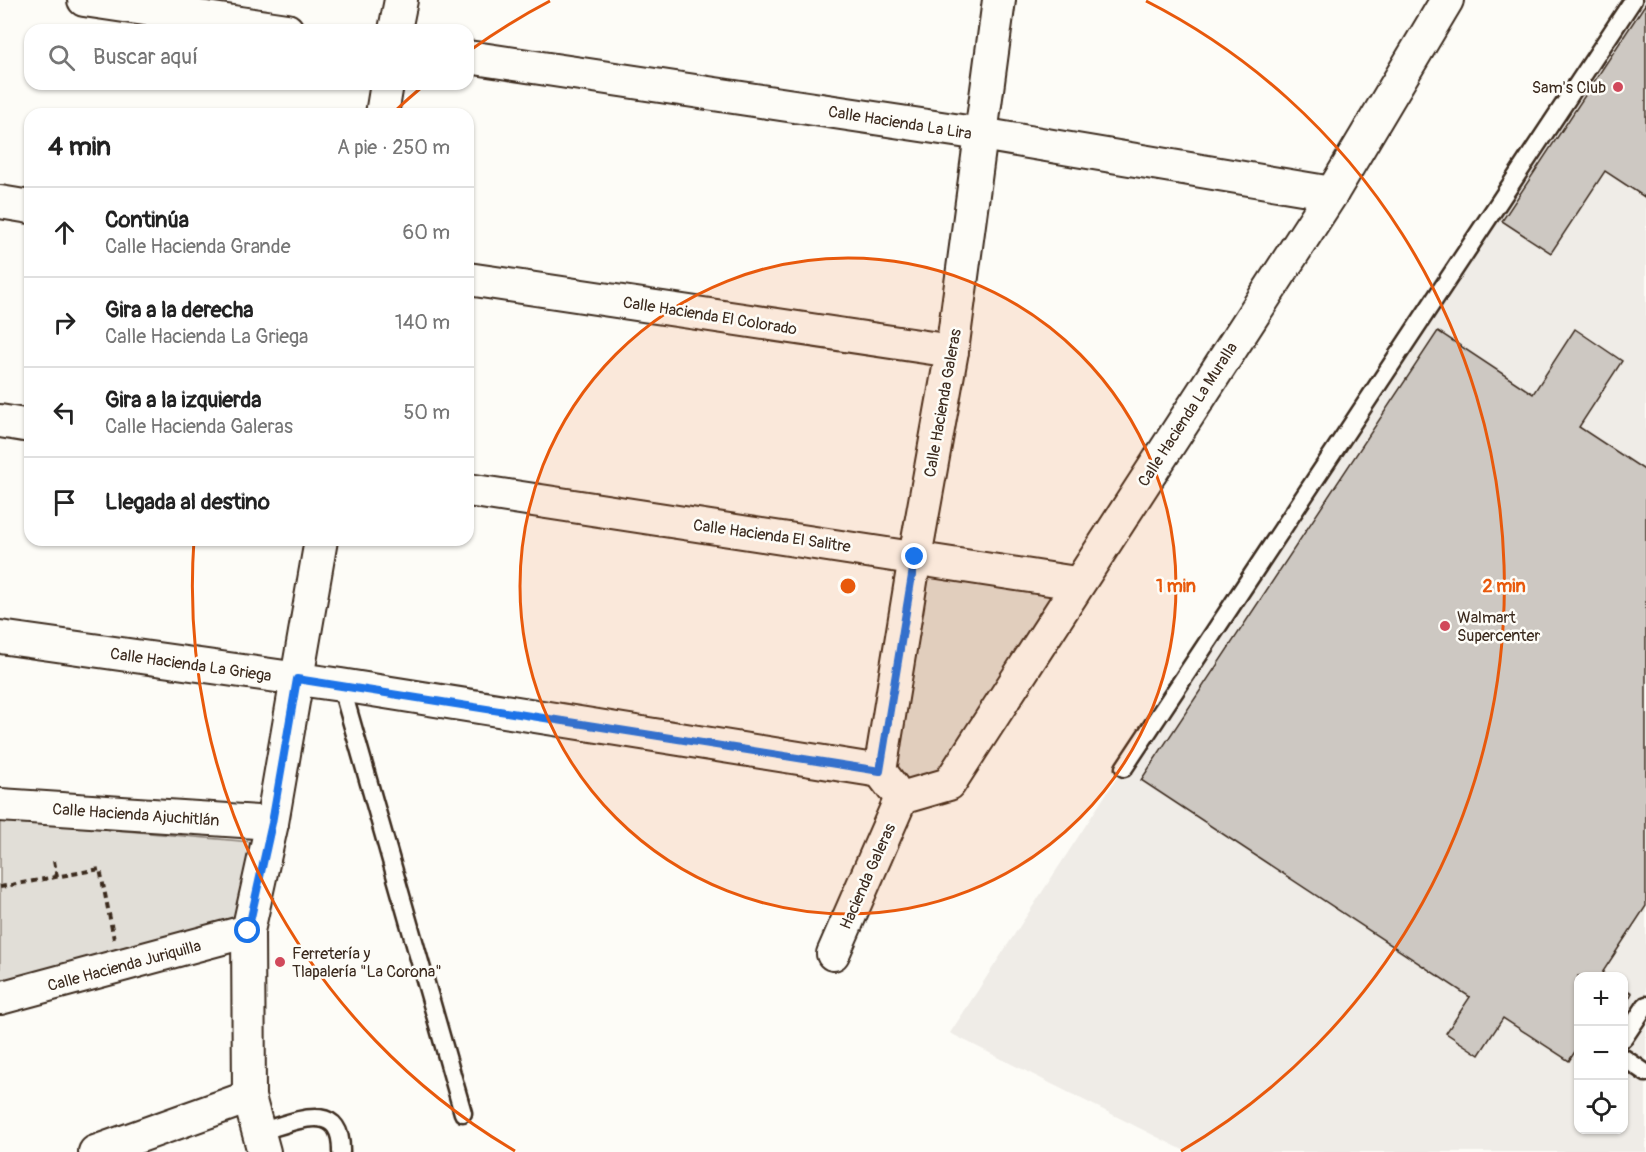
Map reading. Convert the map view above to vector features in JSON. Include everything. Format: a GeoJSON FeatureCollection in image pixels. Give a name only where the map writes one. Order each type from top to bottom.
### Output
{"type":"FeatureCollection","features":[{"type":"Feature","properties":{"kind":"street"},"geometry":{"type":"LineString","coordinates":[[84,0],[246,24]]}},
{"type":"Feature","properties":{"kind":"street"},"geometry":{"type":"LineString","coordinates":[[396,24],[401,0]]}},
{"type":"Feature","properties":{"kind":"street","name":"Calle Hacienda Galeras"},"geometry":{"type":"LineString","coordinates":[[880,771],[952,351],[999,0]]}},
{"type":"Feature","properties":{"kind":"street","name":"Calle Hacienda La Muralla"},"geometry":{"type":"LineString","coordinates":[[901,798],[949,784],[1076,583],[1332,192],[1447,0]]}},
{"type":"Feature","properties":{"kind":"street","name":"Calle Hacienda La Lira"},"geometry":{"type":"LineString","coordinates":[[474,58],[981,134],[1332,192]]}},
{"type":"Feature","properties":{"kind":"street"},"geometry":{"type":"LineString","coordinates":[[383,108],[386,90]]}},
{"type":"Feature","properties":{"kind":"street"},"geometry":{"type":"LineString","coordinates":[[0,202],[24,206]]}},
{"type":"Feature","properties":{"kind":"street","name":"Calle Hacienda El Colorado"},"geometry":{"type":"LineString","coordinates":[[474,280],[952,351]]}},
{"type":"Feature","properties":{"kind":"street"},"geometry":{"type":"LineString","coordinates":[[0,421],[24,425]]}},
{"type":"Feature","properties":{"kind":"street","name":"Calle Hacienda El Salitre"},"geometry":{"type":"LineString","coordinates":[[474,491],[1076,583]]}},
{"type":"Feature","properties":{"kind":"street"},"geometry":{"type":"LineString","coordinates":[[262,1142],[249,1097],[248,931],[272,823],[320,546]]}},
{"type":"Feature","properties":{"kind":"street","name":"Calle Hacienda La Griega"},"geometry":{"type":"LineString","coordinates":[[0,637],[341,685],[880,771]]}},
{"type":"Feature","properties":{"kind":"street"},"geometry":{"type":"LineString","coordinates":[[880,771],[901,798]]}},
{"type":"Feature","properties":{"kind":"street","name":"Hacienda Galeras"},"geometry":{"type":"LineString","coordinates":[[833,954],[901,798]]}},
{"type":"Feature","properties":{"kind":"street","name":"Calle Hacienda Ajuchitlán"},"geometry":{"type":"LineString","coordinates":[[0,805],[272,823]]}},
{"type":"Feature","properties":{"kind":"street","name":"Calle Hacienda Juriquilla"},"geometry":{"type":"LineString","coordinates":[[0,998],[248,931]]}},
{"type":"Feature","properties":{"kind":"street"},"geometry":{"type":"LineString","coordinates":[[95,1152],[249,1097]]}},
{"type":"Feature","properties":{"kind":"lane"},"geometry":{"type":"LineString","coordinates":[[1124,768],[1633,0]]}},
{"type":"Feature","properties":{"kind":"lane"},"geometry":{"type":"LineString","coordinates":[[341,685],[463,1113]]}},
{"type":"Feature","properties":{"kind":"lane"},"geometry":{"type":"LineString","coordinates":[[1628,1031],[1646,1005]]}},
{"type":"Feature","properties":{"kind":"lane"},"geometry":{"type":"LineString","coordinates":[[1628,1061],[1646,1073]]}},
{"type":"Feature","properties":{"kind":"lane"},"geometry":{"type":"LineString","coordinates":[[262,1142],[319,1116],[330,1120],[341,1137],[341,1152]]}},
{"type":"Feature","properties":{"kind":"path"},"geometry":{"type":"LineString","coordinates":[[54,861],[57,877]]}},
{"type":"Feature","properties":{"kind":"path"},"geometry":{"type":"LineString","coordinates":[[0,887],[100,869],[115,945]]}},
{"type":"Feature","properties":{"kind":"shaded area"},"geometry":{"type":"Polygon","coordinates":[[[1625,0],[1646,0],[1646,1152],[1187,1152],[950,1033],[1625,0]]]}},
{"type":"Feature","properties":{"kind":"shaded area"},"geometry":{"type":"Polygon","coordinates":[[[915,557],[1076,583],[949,784],[901,798],[880,771],[915,557]]]}},
{"type":"Feature","properties":{"kind":"shaded area"},"geometry":{"type":"Polygon","coordinates":[[[0,820],[252,842],[237,921],[0,992],[0,820]]]}},
{"type":"Feature","properties":{"kind":"building","name":"Sam's Club"},"geometry":{"type":"Polygon","coordinates":[[[1646,3],[1646,198],[1605,171],[1551,253],[1502,221],[1646,3]]]}},
{"type":"Feature","properties":{"kind":"building","name":"Walmart Supercenter"},"geometry":{"type":"Polygon","coordinates":[[[1575,329],[1622,361],[1579,427],[1646,471],[1646,906],[1603,972],[1574,972],[1574,1053],[1569,1061],[1503,1018],[1479,1055],[1446,1033],[1470,997],[1141,780],[1438,331],[1533,394],[1575,329]]]}},
{"type":"Feature","properties":{"kind":"place","name":"Sam's Club"},"geometry":{"type":"Point","coordinates":[1618,87]}},
{"type":"Feature","properties":{"kind":"place","name":"Walmart Supercenter"},"geometry":{"type":"Point","coordinates":[1445,626]}},
{"type":"Feature","properties":{"kind":"place","name":"Ferretería y Tlapalería \"La Corona\""},"geometry":{"type":"Point","coordinates":[280,962]}},
{"type":"Feature","properties":{"kind":"route"},"geometry":{"type":"LineString","coordinates":[[248,931],[272,823],[297,679],[880,771],[915,557]]}}]}
